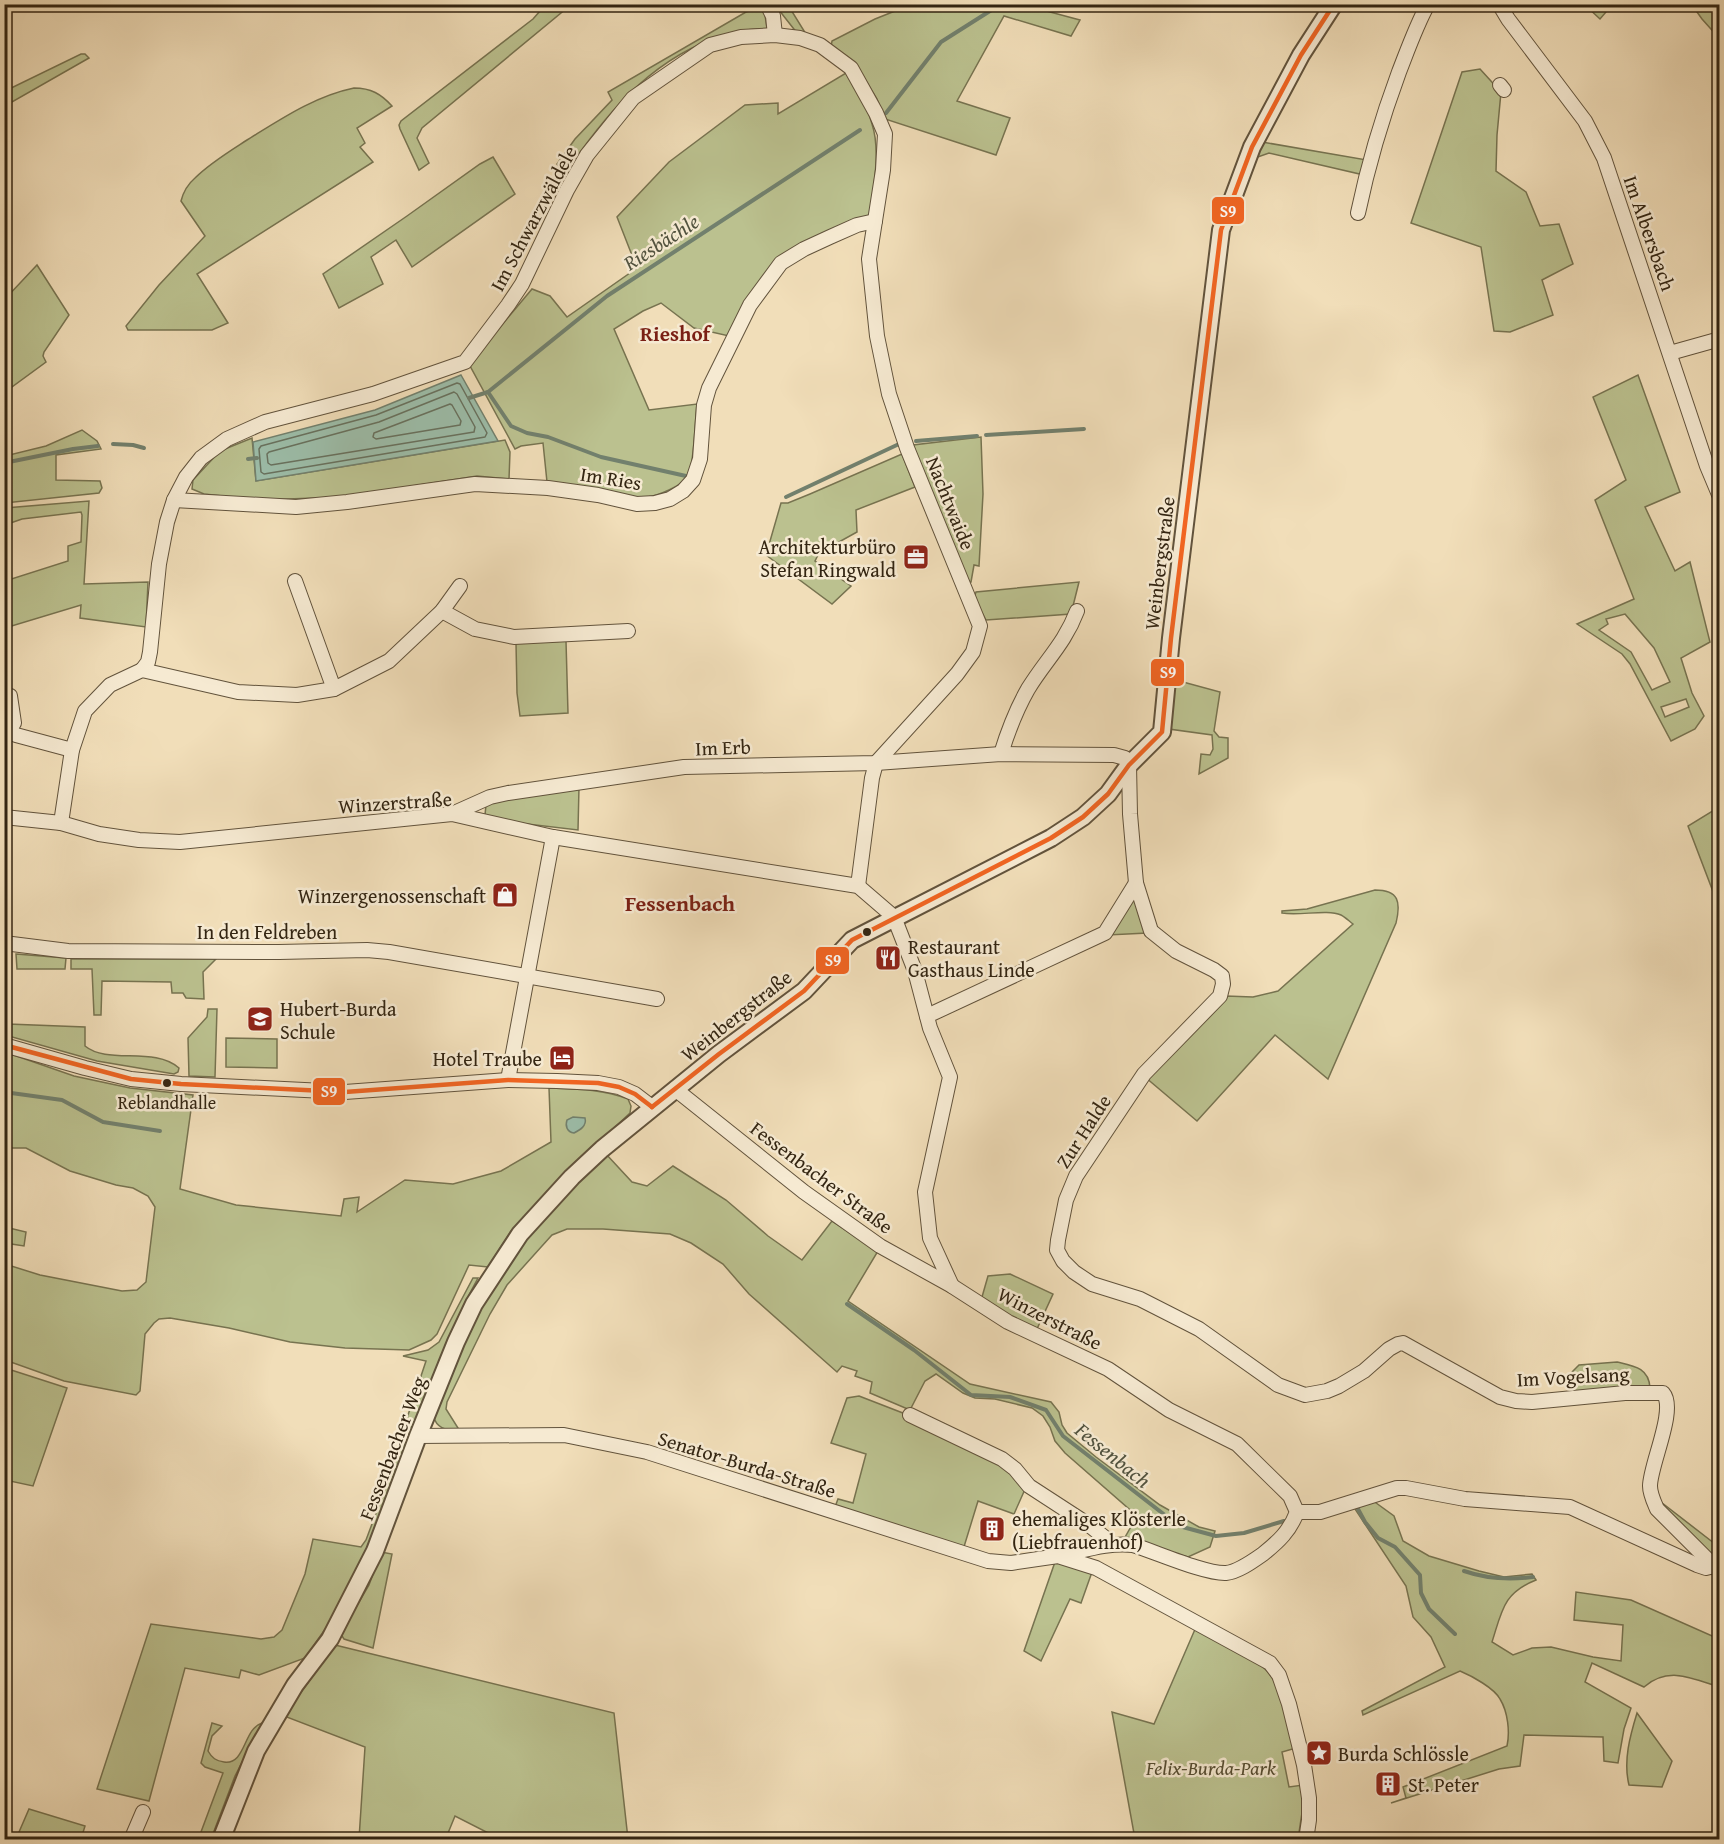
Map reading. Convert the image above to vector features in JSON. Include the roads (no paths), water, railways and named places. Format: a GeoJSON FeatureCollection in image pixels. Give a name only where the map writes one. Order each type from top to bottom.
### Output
{"type":"FeatureCollection","features":[{"type":"Feature","properties":{"kind":"street"},"geometry":{"type":"LineString","coordinates":[[767,4],[773,16],[775,35]]}},
{"type":"Feature","properties":{"kind":"street","name":"Weinbergstraße"},"geometry":{"type":"LineString","coordinates":[[652,1107],[804,991],[852,940],[1051,838],[1083,817],[1108,794],[1129,765],[1162,732],[1172,626],[1221,230],[1252,147],[1301,56],[1334,4]]}},
{"type":"Feature","properties":{"kind":"street"},"geometry":{"type":"LineString","coordinates":[[1358,213],[1366,176],[1386,109],[1416,26],[1428,4]]}},
{"type":"Feature","properties":{"kind":"street","name":"Im Albersbach"},"geometry":{"type":"LineString","coordinates":[[1499,4],[1585,121],[1604,158],[1719,497]]}},
{"type":"Feature","properties":{"kind":"street","name":"Im Schwarzwäldele"},"geometry":{"type":"LineString","coordinates":[[141,670],[148,662],[150,652],[159,564],[167,522],[174,500],[186,477],[201,458],[227,439],[265,422],[373,394],[465,362],[522,284],[586,155],[633,98],[710,45],[741,37],[775,35],[800,38],[820,45],[852,68],[885,134],[883,170],[875,221]]}},
{"type":"Feature","properties":{"kind":"street","name":"Im Ries"},"geometry":{"type":"LineString","coordinates":[[174,500],[296,507],[475,484],[548,488],[598,495],[637,504],[656,503],[670,499],[693,480],[700,459],[704,405],[709,388],[750,304],[781,263],[804,249],[856,225],[875,221]]}},
{"type":"Feature","properties":{"kind":"street","name":"Nachtwaide"},"geometry":{"type":"LineString","coordinates":[[875,221],[869,259],[877,336],[889,393],[907,448],[980,626],[973,652],[957,674],[876,763]]}},
{"type":"Feature","properties":{"kind":"street"},"geometry":{"type":"LineString","coordinates":[[1670,353],[1719,339]]}},
{"type":"Feature","properties":{"kind":"street"},"geometry":{"type":"LineString","coordinates":[[295,581],[334,689]]}},
{"type":"Feature","properties":{"kind":"street"},"geometry":{"type":"LineString","coordinates":[[61,824],[72,750],[85,711],[110,685],[141,670],[238,692],[297,695],[334,689],[388,660],[442,611],[460,585]]}},
{"type":"Feature","properties":{"kind":"street"},"geometry":{"type":"LineString","coordinates":[[442,611],[475,629],[514,637],[628,631]]}},
{"type":"Feature","properties":{"kind":"street"},"geometry":{"type":"LineString","coordinates":[[1001,754],[1012,720],[1028,689],[1070,629],[1077,611]]}},
{"type":"Feature","properties":{"kind":"street"},"geometry":{"type":"LineString","coordinates":[[4,695],[10,696],[14,723],[7,729],[16,735],[72,750]]}},
{"type":"Feature","properties":{"kind":"street","name":"Im Erb"},"geometry":{"type":"LineString","coordinates":[[452,814],[490,797],[508,793],[663,770],[709,766],[876,763],[1001,754],[1114,756],[1125,758],[1129,765]]}},
{"type":"Feature","properties":{"kind":"street"},"geometry":{"type":"LineString","coordinates":[[876,763],[858,886],[894,917],[915,971],[927,1016],[950,1077],[925,1192],[930,1238],[952,1286]]}},
{"type":"Feature","properties":{"kind":"street","name":"Zur Halde"},"geometry":{"type":"LineString","coordinates":[[1129,765],[1130,814],[1136,883],[1150,931],[1176,951],[1214,970],[1222,976],[1223,984],[1220,996],[1144,1074],[1076,1176],[1066,1200],[1057,1250],[1063,1261],[1074,1272],[1092,1284],[1140,1299],[1199,1329],[1278,1385]]}},
{"type":"Feature","properties":{"kind":"street","name":"Winzerstraße"},"geometry":{"type":"LineString","coordinates":[[4,818],[61,824],[99,834],[138,840],[180,842],[452,814],[553,837],[858,886]]}},
{"type":"Feature","properties":{"kind":"street"},"geometry":{"type":"LineString","coordinates":[[508,1080],[553,837]]}},
{"type":"Feature","properties":{"kind":"street"},"geometry":{"type":"LineString","coordinates":[[927,1016],[1105,933],[1136,883]]}},
{"type":"Feature","properties":{"kind":"street","name":"In den Feldreben"},"geometry":{"type":"LineString","coordinates":[[4,944],[68,951],[367,950],[433,959],[657,999]]}},
{"type":"Feature","properties":{"kind":"street"},"geometry":{"type":"LineString","coordinates":[[4,1045],[108,1074],[131,1079],[181,1084],[345,1092],[508,1080],[598,1083],[619,1087],[635,1094],[652,1107]]}},
{"type":"Feature","properties":{"kind":"street","name":"Fessenbacher Straße"},"geometry":{"type":"LineString","coordinates":[[675,1089],[822,1206],[880,1246],[952,1286]]}},
{"type":"Feature","properties":{"kind":"street","name":"Fessenbacher Weg"},"geometry":{"type":"LineString","coordinates":[[221,1839],[256,1751],[295,1685],[330,1639],[375,1551],[418,1436],[474,1304],[520,1234],[572,1177],[652,1107]]}},
{"type":"Feature","properties":{"kind":"street","name":"Winzerstraße"},"geometry":{"type":"LineString","coordinates":[[952,1286],[1008,1322],[1108,1369],[1169,1410],[1237,1444],[1290,1496],[1297,1512]]}},
{"type":"Feature","properties":{"kind":"street","name":"Im Vogelsang"},"geometry":{"type":"LineString","coordinates":[[1278,1385],[1305,1395],[1327,1391],[1364,1371],[1389,1349],[1403,1343],[1500,1397],[1516,1401],[1532,1402],[1634,1393],[1663,1393],[1667,1398],[1666,1416],[1650,1486],[1652,1499],[1658,1509],[1717,1569]]}},
{"type":"Feature","properties":{"kind":"street"},"geometry":{"type":"LineString","coordinates":[[910,1414],[1002,1459],[1016,1469],[1029,1486],[1089,1524],[1104,1537],[1106,1545],[1096,1568]]}},
{"type":"Feature","properties":{"kind":"street","name":"Senator-Burda-Straße"},"geometry":{"type":"LineString","coordinates":[[418,1436],[564,1435],[647,1452],[988,1561],[1011,1563],[1058,1556],[1106,1545]]}},
{"type":"Feature","properties":{"kind":"street","name":"Im Vogelsang"},"geometry":{"type":"LineString","coordinates":[[1297,1512],[1320,1512],[1397,1488],[1465,1499],[1570,1507],[1698,1565],[1717,1569]]}},
{"type":"Feature","properties":{"kind":"street"},"geometry":{"type":"LineString","coordinates":[[1106,1545],[1133,1545],[1210,1571],[1228,1573],[1252,1562],[1278,1543],[1292,1525],[1297,1512]]}},
{"type":"Feature","properties":{"kind":"street","name":"Senator-Burda-Straße"},"geometry":{"type":"LineString","coordinates":[[1058,1556],[1096,1568],[1270,1663],[1279,1675],[1289,1704],[1304,1765],[1309,1798],[1306,1839]]}},
{"type":"Feature","properties":{"kind":"street"},"geometry":{"type":"LineString","coordinates":[[131,1839],[143,1812]]}},
{"type":"Feature","properties":{"kind":"water"},"geometry":{"type":"Polygon","coordinates":[[[461,375],[498,441],[256,481],[253,442],[375,410],[461,375]]]}},
{"type":"Feature","properties":{"kind":"water"},"geometry":{"type":"Polygon","coordinates":[[[573,1117],[585,1118],[585,1123],[574,1133],[568,1130],[566,1124],[567,1120],[573,1117]]]}},
{"type":"Feature","properties":{"kind":"waterway"},"geometry":{"type":"LineString","coordinates":[[886,113],[941,42],[1001,4]]}},
{"type":"Feature","properties":{"kind":"waterway","name":"Riesbächle"},"geometry":{"type":"LineString","coordinates":[[469,398],[488,392],[607,296],[860,130]]}},
{"type":"Feature","properties":{"kind":"waterway","name":"Riesbächle"},"geometry":{"type":"LineString","coordinates":[[488,392],[511,426],[527,433],[548,437],[601,457],[686,476]]}},
{"type":"Feature","properties":{"kind":"waterway"},"geometry":{"type":"LineString","coordinates":[[986,435],[1084,429]]}},
{"type":"Feature","properties":{"kind":"waterway"},"geometry":{"type":"LineString","coordinates":[[916,441],[977,436]]}},
{"type":"Feature","properties":{"kind":"waterway","name":"Riesbächle"},"geometry":{"type":"LineString","coordinates":[[113,444],[144,448]]}},
{"type":"Feature","properties":{"kind":"waterway","name":"Riesbächle"},"geometry":{"type":"LineString","coordinates":[[786,497],[899,444]]}},
{"type":"Feature","properties":{"kind":"waterway","name":"Riesbächle"},"geometry":{"type":"LineString","coordinates":[[4,463],[98,446]]}},
{"type":"Feature","properties":{"kind":"waterway","name":"Riesbächle"},"geometry":{"type":"LineString","coordinates":[[248,459],[257,458]]}},
{"type":"Feature","properties":{"kind":"waterway","name":"Fessenbach"},"geometry":{"type":"LineString","coordinates":[[4,1092],[62,1100],[103,1122],[160,1131]]}},
{"type":"Feature","properties":{"kind":"waterway","name":"Fessenbach"},"geometry":{"type":"LineString","coordinates":[[847,1304],[914,1350],[971,1395],[1010,1397],[1046,1410],[1063,1436],[1179,1526],[1216,1536],[1244,1533],[1284,1521]]}},
{"type":"Feature","properties":{"kind":"waterway","name":"Fessenbach"},"geometry":{"type":"LineString","coordinates":[[1358,1509],[1378,1538],[1395,1547],[1420,1575],[1421,1593],[1429,1609],[1455,1634]]}},
{"type":"Feature","properties":{"kind":"waterway"},"geometry":{"type":"LineString","coordinates":[[1464,1571],[1498,1578],[1533,1577]]}},
{"type":"Feature","properties":{"kind":"place","name":"Architekturbüro Stefan Ringwald"},"geometry":{"type":"Point","coordinates":[916,557]}},
{"type":"Feature","properties":{"kind":"place","name":"Winzergenossenschaft"},"geometry":{"type":"Point","coordinates":[505,895]}},
{"type":"Feature","properties":{"kind":"place","name":"Restaurant Gasthaus Linde"},"geometry":{"type":"Point","coordinates":[888,958]}},
{"type":"Feature","properties":{"kind":"place","name":"Hubert-Burda Schule"},"geometry":{"type":"Point","coordinates":[260,1019]}},
{"type":"Feature","properties":{"kind":"place","name":"Hotel Traube"},"geometry":{"type":"Point","coordinates":[562,1058]}},
{"type":"Feature","properties":{"kind":"place","name":"Reblandhalle"},"geometry":{"type":"Point","coordinates":[167,1083]}},
{"type":"Feature","properties":{"kind":"place","name":"ehemaliges Klösterle (Liebfrauenhof)"},"geometry":{"type":"Point","coordinates":[992,1529]}},
{"type":"Feature","properties":{"kind":"place","name":"Burda Schlössle"},"geometry":{"type":"Point","coordinates":[1319,1753]}},
{"type":"Feature","properties":{"kind":"place","name":"St. Peter"},"geometry":{"type":"Point","coordinates":[1388,1784]}},
{"type":"Feature","properties":{"kind":"district","name":"Rieshof"},"geometry":{"type":"Point","coordinates":[675,333]}},
{"type":"Feature","properties":{"kind":"district","name":"Fessenbach"},"geometry":{"type":"Point","coordinates":[680,903]}},
{"type":"Feature","properties":{"kind":"park label","name":"Felix-Burda-Park"},"geometry":{"type":"Point","coordinates":[1211,1767]}}]}
